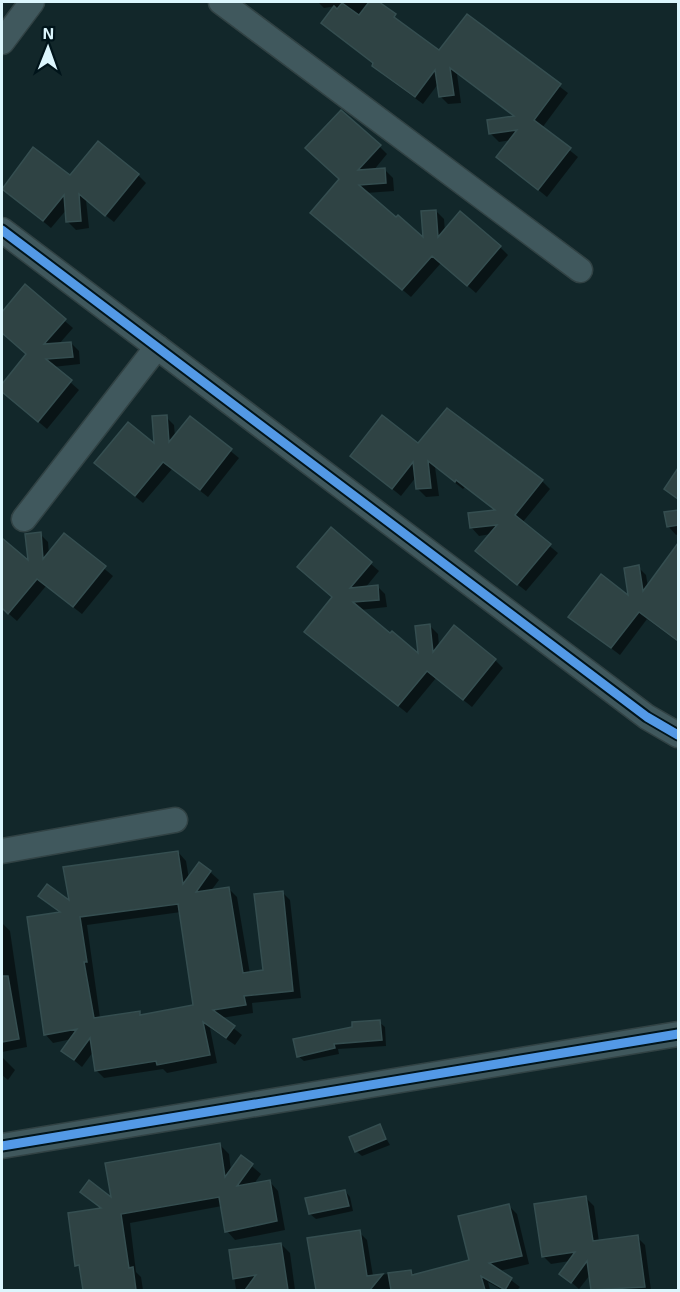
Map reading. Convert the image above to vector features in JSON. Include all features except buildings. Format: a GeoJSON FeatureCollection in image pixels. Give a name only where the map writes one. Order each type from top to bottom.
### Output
{"type":"FeatureCollection","features":[{"type":"Feature","properties":{"kind":"street"},"geometry":{"type":"LineString","coordinates":[[2,42],[32,2]]}},
{"type":"Feature","properties":{"kind":"street"},"geometry":{"type":"LineString","coordinates":[[221,2],[580,270]]}},
{"type":"Feature","properties":{"kind":"street"},"geometry":{"type":"LineString","coordinates":[[2,230],[646,717],[678,735]]}},
{"type":"Feature","properties":{"kind":"street"},"geometry":{"type":"LineString","coordinates":[[24,519],[157,347]]}},
{"type":"Feature","properties":{"kind":"street"},"geometry":{"type":"LineString","coordinates":[[2,851],[175,820]]}},
{"type":"Feature","properties":{"kind":"street"},"geometry":{"type":"LineString","coordinates":[[2,1146],[678,1034]]}},
{"type":"Feature","properties":{"kind":"cycle path"},"geometry":{"type":"LineString","coordinates":[[2,230],[647,717],[678,735]]}},
{"type":"Feature","properties":{"kind":"cycle path"},"geometry":{"type":"LineString","coordinates":[[2,1146],[678,1034]]}}]}
